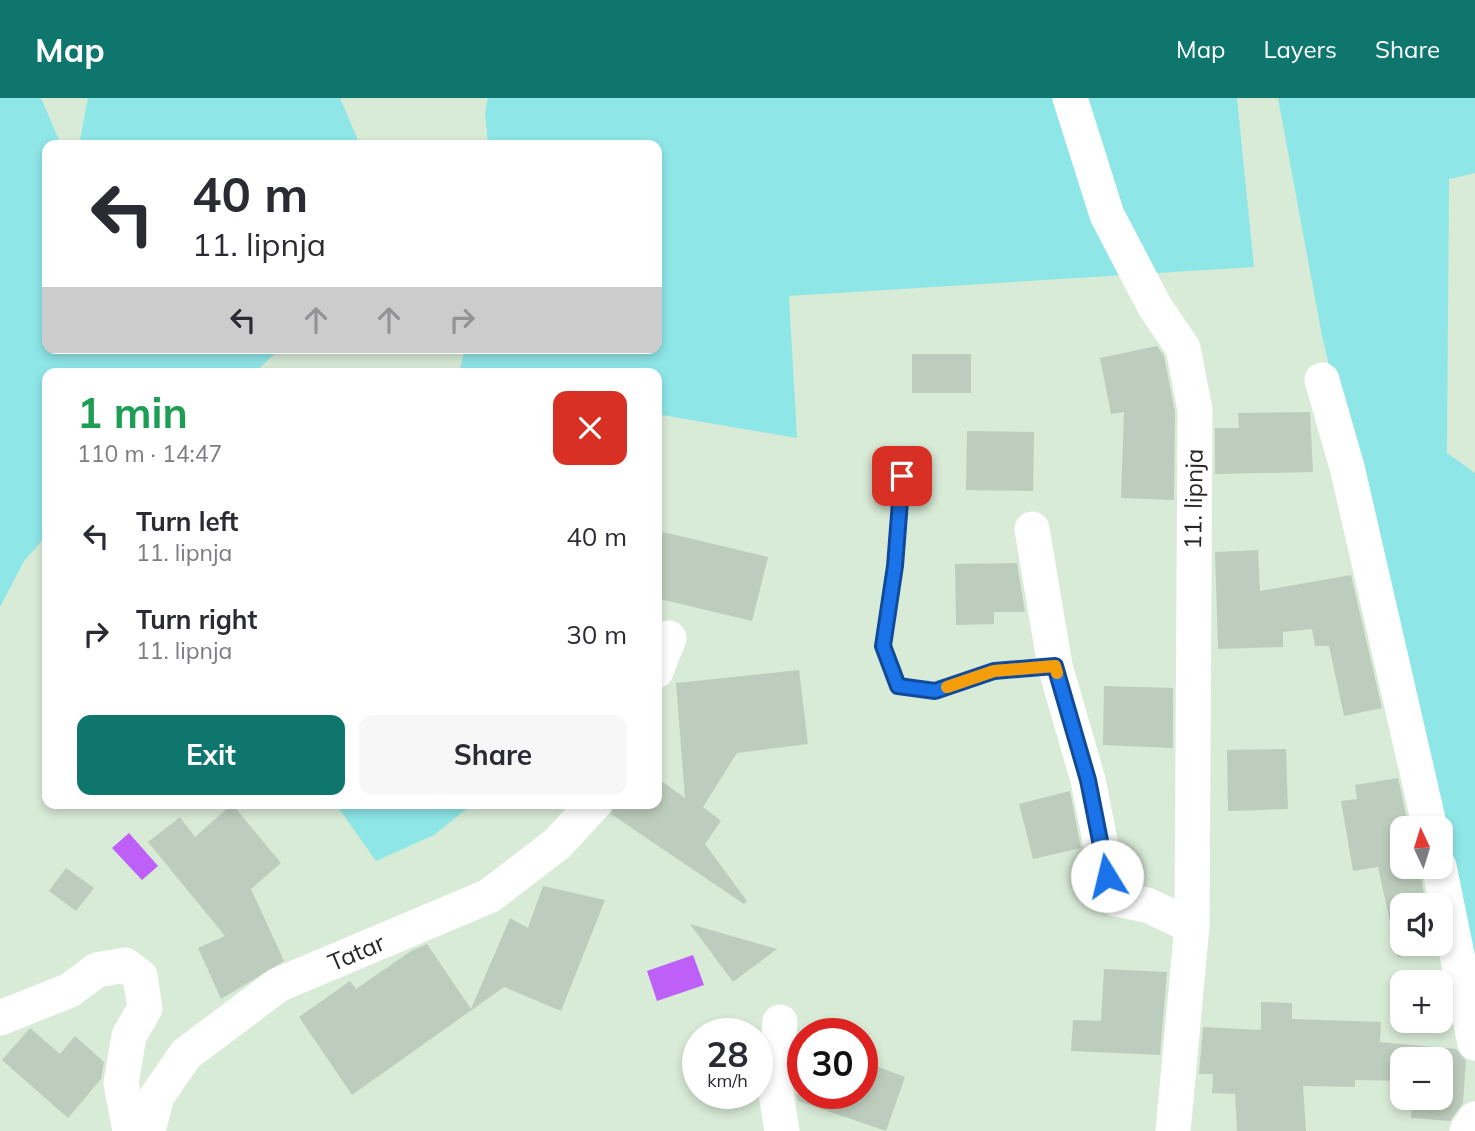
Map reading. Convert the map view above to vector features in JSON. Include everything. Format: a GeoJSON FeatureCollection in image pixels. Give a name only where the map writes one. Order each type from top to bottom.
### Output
{"type":"FeatureCollection","features":[{"type":"Feature","properties":{"kind":"street","name":"11. lipnja"},"geometry":{"type":"LineString","coordinates":[[1070,98],[1107,215],[1155,307],[1183,348],[1195,410],[1192,926],[1173,1131]]}},
{"type":"Feature","properties":{"kind":"street"},"geometry":{"type":"LineString","coordinates":[[1322,380],[1347,467],[1427,816]]}},
{"type":"Feature","properties":{"kind":"street"},"geometry":{"type":"LineString","coordinates":[[1032,529],[1055,666],[1088,780],[1107,876],[1116,899],[1147,905],[1192,926]]}},
{"type":"Feature","properties":{"kind":"street"},"geometry":{"type":"LineString","coordinates":[[662,656],[669,638]]}},
{"type":"Feature","properties":{"kind":"street","name":"Tatar"},"geometry":{"type":"LineString","coordinates":[[148,1131],[157,1096],[186,1054],[278,985],[489,895],[557,844],[589,809]]}},
{"type":"Feature","properties":{"kind":"street"},"geometry":{"type":"LineString","coordinates":[[1441,879],[1475,1043]]}},
{"type":"Feature","properties":{"kind":"street"},"geometry":{"type":"LineString","coordinates":[[0,1018],[70,990],[97,970],[125,965],[139,976],[145,1008],[129,1036],[121,1083],[130,1131]]}},
{"type":"Feature","properties":{"kind":"street"},"geometry":{"type":"LineString","coordinates":[[780,1021],[775,1087],[782,1131]]}},
{"type":"Feature","properties":{"kind":"street"},"geometry":{"type":"LineString","coordinates":[[1467,1131],[1475,1119]]}},
{"type":"Feature","properties":{"kind":"lane"},"geometry":{"type":"LineString","coordinates":[[902,476],[895,566],[883,646],[898,686],[935,691],[994,671],[1055,666]]}},
{"type":"Feature","properties":{"kind":"shaded area"},"geometry":{"type":"Polygon","coordinates":[[[0,98],[41,98],[59,140],[42,140],[42,354],[275,354],[259,368],[42,368],[42,541],[24,561],[0,607],[0,98]]]}},
{"type":"Feature","properties":{"kind":"shaded area"},"geometry":{"type":"Polygon","coordinates":[[[88,98],[340,98],[358,140],[80,140],[88,98]]]}},
{"type":"Feature","properties":{"kind":"shaded area"},"geometry":{"type":"Polygon","coordinates":[[[488,98],[1237,98],[1254,267],[789,296],[797,438],[662,415],[662,368],[460,368],[464,354],[662,354],[662,140],[488,140],[485,112],[488,98]]]}},
{"type":"Feature","properties":{"kind":"shaded area"},"geometry":{"type":"Polygon","coordinates":[[[1278,98],[1475,98],[1475,173],[1449,179],[1447,453],[1475,473],[1475,964],[1453,874],[1453,816],[1439,816],[1322,336],[1278,98]]]}},
{"type":"Feature","properties":{"kind":"shaded area"},"geometry":{"type":"Polygon","coordinates":[[[339,809],[466,809],[434,835],[376,861],[339,809]]]}},
{"type":"Feature","properties":{"kind":"shaded area"},"geometry":{"type":"Polygon","coordinates":[[[129,833],[158,866],[142,880],[112,848],[129,833]]]}},
{"type":"Feature","properties":{"kind":"shaded area"},"geometry":{"type":"Polygon","coordinates":[[[693,955],[704,985],[657,1001],[647,971],[693,955]]]}},
{"type":"Feature","properties":{"kind":"building"},"geometry":{"type":"Polygon","coordinates":[[[1157,346],[1164,356],[1175,412],[1174,500],[1121,498],[1124,412],[1111,414],[1100,358],[1157,346]]]}},
{"type":"Feature","properties":{"kind":"building"},"geometry":{"type":"Polygon","coordinates":[[[912,354],[971,354],[971,393],[912,393],[912,354]]]}},
{"type":"Feature","properties":{"kind":"building"},"geometry":{"type":"Polygon","coordinates":[[[1310,412],[1313,472],[1215,474],[1215,428],[1239,428],[1238,413],[1310,412]]]}},
{"type":"Feature","properties":{"kind":"building"},"geometry":{"type":"Polygon","coordinates":[[[967,431],[1034,432],[1033,491],[966,490],[967,431]]]}},
{"type":"Feature","properties":{"kind":"building"},"geometry":{"type":"Polygon","coordinates":[[[663,532],[768,557],[752,621],[662,599],[663,532]]]}},
{"type":"Feature","properties":{"kind":"building"},"geometry":{"type":"Polygon","coordinates":[[[1258,550],[1260,591],[1351,575],[1382,708],[1344,716],[1329,646],[1315,646],[1312,629],[1283,632],[1283,647],[1218,649],[1215,552],[1258,550]]]}},
{"type":"Feature","properties":{"kind":"building"},"geometry":{"type":"Polygon","coordinates":[[[1017,563],[1025,612],[994,612],[994,624],[956,625],[955,564],[1017,563]]]}},
{"type":"Feature","properties":{"kind":"building"},"geometry":{"type":"Polygon","coordinates":[[[799,670],[808,744],[737,753],[703,807],[721,821],[705,844],[747,901],[744,904],[611,814],[613,809],[662,809],[662,781],[685,798],[676,683],[799,670]]]}},
{"type":"Feature","properties":{"kind":"building"},"geometry":{"type":"Polygon","coordinates":[[[1104,686],[1173,688],[1173,748],[1103,745],[1104,686]]]}},
{"type":"Feature","properties":{"kind":"building"},"geometry":{"type":"Polygon","coordinates":[[[1286,749],[1288,809],[1228,811],[1227,750],[1286,749]]]}},
{"type":"Feature","properties":{"kind":"building"},"geometry":{"type":"Polygon","coordinates":[[[1398,778],[1406,816],[1390,816],[1390,879],[1421,879],[1424,893],[1390,893],[1390,921],[1378,867],[1353,871],[1341,801],[1357,799],[1355,785],[1398,778]]]}},
{"type":"Feature","properties":{"kind":"building"},"geometry":{"type":"Polygon","coordinates":[[[1070,791],[1081,848],[1033,859],[1019,804],[1070,791]]]}},
{"type":"Feature","properties":{"kind":"building"},"geometry":{"type":"Polygon","coordinates":[[[226,809],[236,809],[281,863],[251,889],[284,961],[221,999],[198,948],[225,936],[148,842],[180,817],[195,837],[226,809]]]}},
{"type":"Feature","properties":{"kind":"building"},"geometry":{"type":"Polygon","coordinates":[[[66,868],[94,888],[76,911],[49,891],[66,868]]]}},
{"type":"Feature","properties":{"kind":"building"},"geometry":{"type":"Polygon","coordinates":[[[543,886],[605,900],[561,1011],[504,987],[352,1095],[299,1017],[350,981],[356,989],[411,951],[427,944],[471,1009],[510,918],[528,928],[543,886]]]}},
{"type":"Feature","properties":{"kind":"building"},"geometry":{"type":"Polygon","coordinates":[[[690,924],[777,949],[733,982],[690,924]]]}},
{"type":"Feature","properties":{"kind":"building"},"geometry":{"type":"Polygon","coordinates":[[[1104,969],[1167,972],[1160,1055],[1071,1051],[1073,1020],[1101,1021],[1104,969]]]}},
{"type":"Feature","properties":{"kind":"building"},"geometry":{"type":"Polygon","coordinates":[[[1261,1002],[1292,1003],[1292,1019],[1381,1022],[1380,1042],[1434,1047],[1390,1047],[1390,1081],[1355,1080],[1355,1087],[1303,1086],[1306,1131],[1237,1131],[1235,1094],[1212,1093],[1213,1074],[1199,1074],[1203,1027],[1261,1030],[1261,1002]]]}},
{"type":"Feature","properties":{"kind":"building"},"geometry":{"type":"Polygon","coordinates":[[[30,1028],[60,1054],[75,1036],[104,1062],[101,1079],[68,1118],[2,1060],[30,1028]]]}},
{"type":"Feature","properties":{"kind":"building"},"geometry":{"type":"Polygon","coordinates":[[[1453,1049],[1456,1049],[1466,1061],[1463,1103],[1450,1121],[1411,1118],[1412,1110],[1453,1110],[1453,1049]]]}},
{"type":"Feature","properties":{"kind":"building"},"geometry":{"type":"Polygon","coordinates":[[[878,1067],[905,1077],[886,1131],[821,1109],[878,1109],[878,1067]]]}},
{"type":"Feature","properties":{"kind":"slow traffic"},"geometry":{"type":"LineString","coordinates":[[947,687],[994,671],[1055,666],[1057,673]]}},
{"type":"Feature","properties":{"kind":"route"},"geometry":{"type":"LineString","coordinates":[[902,476],[895,566],[883,646],[898,686],[935,691],[994,671],[1055,666],[1088,780],[1107,876]]}}]}
